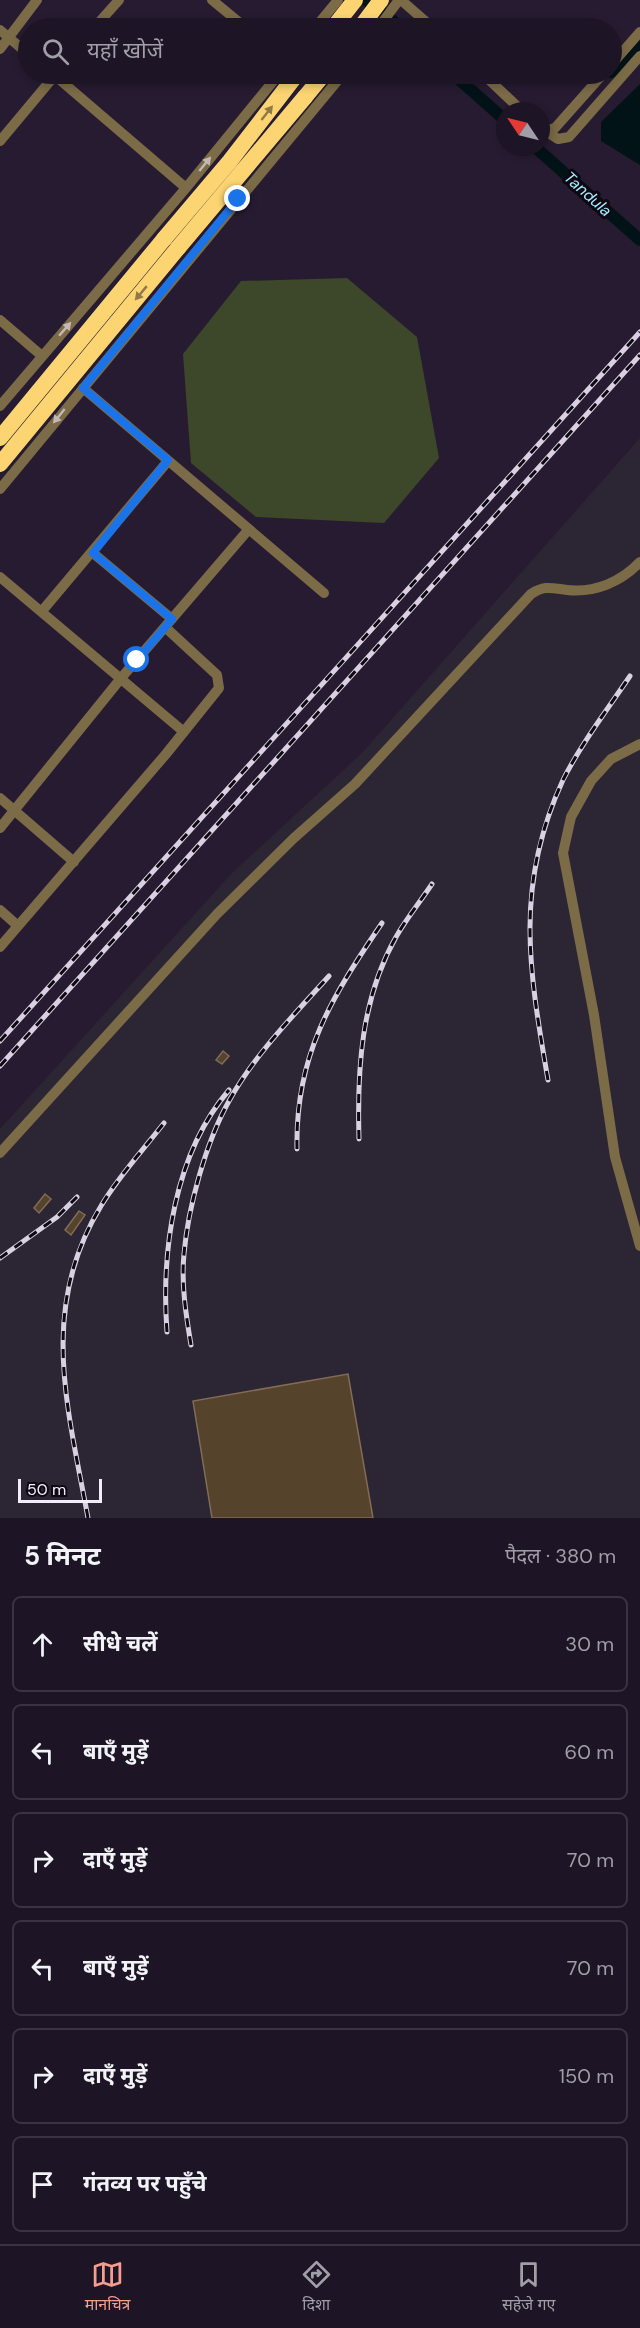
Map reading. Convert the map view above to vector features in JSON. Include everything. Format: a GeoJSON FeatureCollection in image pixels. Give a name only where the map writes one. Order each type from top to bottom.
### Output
{"type":"FeatureCollection","features":[{"type":"Feature","properties":{"kind":"highway"},"geometry":{"type":"LineString","coordinates":[[341,18],[356,0]]}},
{"type":"Feature","properties":{"kind":"highway"},"geometry":{"type":"LineString","coordinates":[[372,18],[394,1]]}},
{"type":"Feature","properties":{"kind":"highway"},"geometry":{"type":"LineString","coordinates":[[0,438],[230,161],[289,84]]}},
{"type":"Feature","properties":{"kind":"highway"},"geometry":{"type":"LineString","coordinates":[[0,464],[316,84]]}},
{"type":"Feature","properties":{"kind":"street"},"geometry":{"type":"LineString","coordinates":[[24,18],[37,0]]}},
{"type":"Feature","properties":{"kind":"street"},"geometry":{"type":"LineString","coordinates":[[103,18],[119,0]]}},
{"type":"Feature","properties":{"kind":"street"},"geometry":{"type":"LineString","coordinates":[[212,0],[234,18]]}},
{"type":"Feature","properties":{"kind":"street"},"geometry":{"type":"LineString","coordinates":[[356,0],[374,18]]}},
{"type":"Feature","properties":{"kind":"street"},"geometry":{"type":"LineString","coordinates":[[385,18],[394,1],[419,18]]}},
{"type":"Feature","properties":{"kind":"street"},"geometry":{"type":"LineString","coordinates":[[323,18],[335,4]]}},
{"type":"Feature","properties":{"kind":"street"},"geometry":{"type":"LineString","coordinates":[[0,49],[18,26]]}},
{"type":"Feature","properties":{"kind":"street"},"geometry":{"type":"LineString","coordinates":[[0,30],[18,46]]}},
{"type":"Feature","properties":{"kind":"street"},"geometry":{"type":"LineString","coordinates":[[622,53],[640,32]]}},
{"type":"Feature","properties":{"kind":"street"},"geometry":{"type":"LineString","coordinates":[[622,77],[640,56]]}},
{"type":"Feature","properties":{"kind":"street"},"geometry":{"type":"LineString","coordinates":[[0,141],[46,84]]}},
{"type":"Feature","properties":{"kind":"street"},"geometry":{"type":"LineString","coordinates":[[66,84],[186,188]]}},
{"type":"Feature","properties":{"kind":"street"},"geometry":{"type":"LineString","coordinates":[[0,406],[186,188],[271,84]]}},
{"type":"Feature","properties":{"kind":"street"},"geometry":{"type":"LineString","coordinates":[[0,489],[335,84]]}},
{"type":"Feature","properties":{"kind":"street"},"geometry":{"type":"LineString","coordinates":[[494,84],[513,102]]}},
{"type":"Feature","properties":{"kind":"street"},"geometry":{"type":"LineString","coordinates":[[550,129],[555,128],[594,84]]}},
{"type":"Feature","properties":{"kind":"street"},"geometry":{"type":"LineString","coordinates":[[550,134],[561,140],[569,137],[615,84]]}},
{"type":"Feature","properties":{"kind":"street"},"geometry":{"type":"LineString","coordinates":[[230,134],[267,165]]}},
{"type":"Feature","properties":{"kind":"street"},"geometry":{"type":"LineString","coordinates":[[0,320],[42,356]]}},
{"type":"Feature","properties":{"kind":"street"},"geometry":{"type":"LineString","coordinates":[[83,388],[324,593]]}},
{"type":"Feature","properties":{"kind":"street"},"geometry":{"type":"LineString","coordinates":[[42,611],[93,553],[168,460]]}},
{"type":"Feature","properties":{"kind":"street"},"geometry":{"type":"LineString","coordinates":[[0,828],[122,677],[249,529]]}},
{"type":"Feature","properties":{"kind":"street"},"geometry":{"type":"LineString","coordinates":[[0,947],[184,732],[215,694],[219,679],[168,623],[93,553]]}},
{"type":"Feature","properties":{"kind":"street"},"geometry":{"type":"LineString","coordinates":[[0,1153],[217,914],[294,838],[355,784],[531,594],[548,586],[577,590],[607,584],[628,575],[640,562]]}},
{"type":"Feature","properties":{"kind":"street"},"geometry":{"type":"LineString","coordinates":[[0,577],[122,677],[184,732]]}},
{"type":"Feature","properties":{"kind":"street"},"geometry":{"type":"LineString","coordinates":[[640,744],[610,759],[591,781],[571,817],[563,853],[594,1015],[615,1157],[640,1246]]}},
{"type":"Feature","properties":{"kind":"street"},"geometry":{"type":"LineString","coordinates":[[0,798],[74,861]]}},
{"type":"Feature","properties":{"kind":"street"},"geometry":{"type":"LineString","coordinates":[[0,910],[18,926]]}},
{"type":"Feature","properties":{"kind":"shaded area"},"geometry":{"type":"Polygon","coordinates":[[[640,84],[640,165],[601,141],[601,122],[640,84]]]}},
{"type":"Feature","properties":{"kind":"shaded area"},"geometry":{"type":"Polygon","coordinates":[[[640,438],[640,1518],[0,1518],[0,1129],[232,873],[362,753],[640,438]]]}},
{"type":"Feature","properties":{"kind":"green space"},"geometry":{"type":"Polygon","coordinates":[[[347,278],[417,337],[439,458],[384,523],[256,517],[191,463],[183,354],[241,281],[347,278]]]}},
{"type":"Feature","properties":{"kind":"building"},"geometry":{"type":"Polygon","coordinates":[[[223,1051],[229,1056],[222,1064],[216,1060],[223,1051]]]}},
{"type":"Feature","properties":{"kind":"building"},"geometry":{"type":"Polygon","coordinates":[[[45,1194],[51,1199],[39,1213],[34,1208],[45,1194]]]}},
{"type":"Feature","properties":{"kind":"building"},"geometry":{"type":"Polygon","coordinates":[[[79,1211],[85,1215],[71,1235],[65,1230],[79,1211]]]}},
{"type":"Feature","properties":{"kind":"building"},"geometry":{"type":"Polygon","coordinates":[[[348,1374],[373,1518],[212,1518],[193,1401],[348,1374]]]}},
{"type":"Feature","properties":{"kind":"waterway","name":"Tandula"},"geometry":{"type":"LineString","coordinates":[[366,0],[389,18]]}},
{"type":"Feature","properties":{"kind":"waterway"},"geometry":{"type":"LineString","coordinates":[[622,61],[640,41]]}},
{"type":"Feature","properties":{"kind":"waterway","name":"Tandula"},"geometry":{"type":"LineString","coordinates":[[464,84],[496,112]]}},
{"type":"Feature","properties":{"kind":"waterway","name":"Tandula"},"geometry":{"type":"LineString","coordinates":[[545,156],[640,240]]}},
{"type":"Feature","properties":{"kind":"railway"},"geometry":{"type":"LineString","coordinates":[[0,1041],[640,332]]}},
{"type":"Feature","properties":{"kind":"railway"},"geometry":{"type":"LineString","coordinates":[[0,1066],[640,355]]}},
{"type":"Feature","properties":{"kind":"railway"},"geometry":{"type":"LineString","coordinates":[[548,1080],[531,965],[530,928],[537,856],[563,780],[586,740],[630,676]]}},
{"type":"Feature","properties":{"kind":"railway"},"geometry":{"type":"LineString","coordinates":[[359,1139],[361,1061],[368,1010],[375,985],[396,937],[432,884]]}},
{"type":"Feature","properties":{"kind":"railway"},"geometry":{"type":"LineString","coordinates":[[297,1149],[302,1085],[320,1029],[347,977],[382,923]]}},
{"type":"Feature","properties":{"kind":"railway"},"geometry":{"type":"LineString","coordinates":[[191,1345],[184,1288],[184,1254],[189,1216],[199,1175],[213,1136],[229,1101],[251,1067],[329,976]]}},
{"type":"Feature","properties":{"kind":"railway"},"geometry":{"type":"LineString","coordinates":[[167,1332],[166,1269],[175,1205],[195,1143],[210,1115],[229,1090]]}},
{"type":"Feature","properties":{"kind":"railway"},"geometry":{"type":"LineString","coordinates":[[88,1518],[73,1438],[63,1360],[64,1321],[70,1283],[82,1245],[101,1206],[123,1174],[164,1123]]}},
{"type":"Feature","properties":{"kind":"railway"},"geometry":{"type":"LineString","coordinates":[[0,1258],[57,1217],[77,1197]]}},
{"type":"Feature","properties":{"kind":"route"},"geometry":{"type":"LineString","coordinates":[[137,660],[172,619],[93,553],[168,460],[83,388],[238,199]]}}]}
